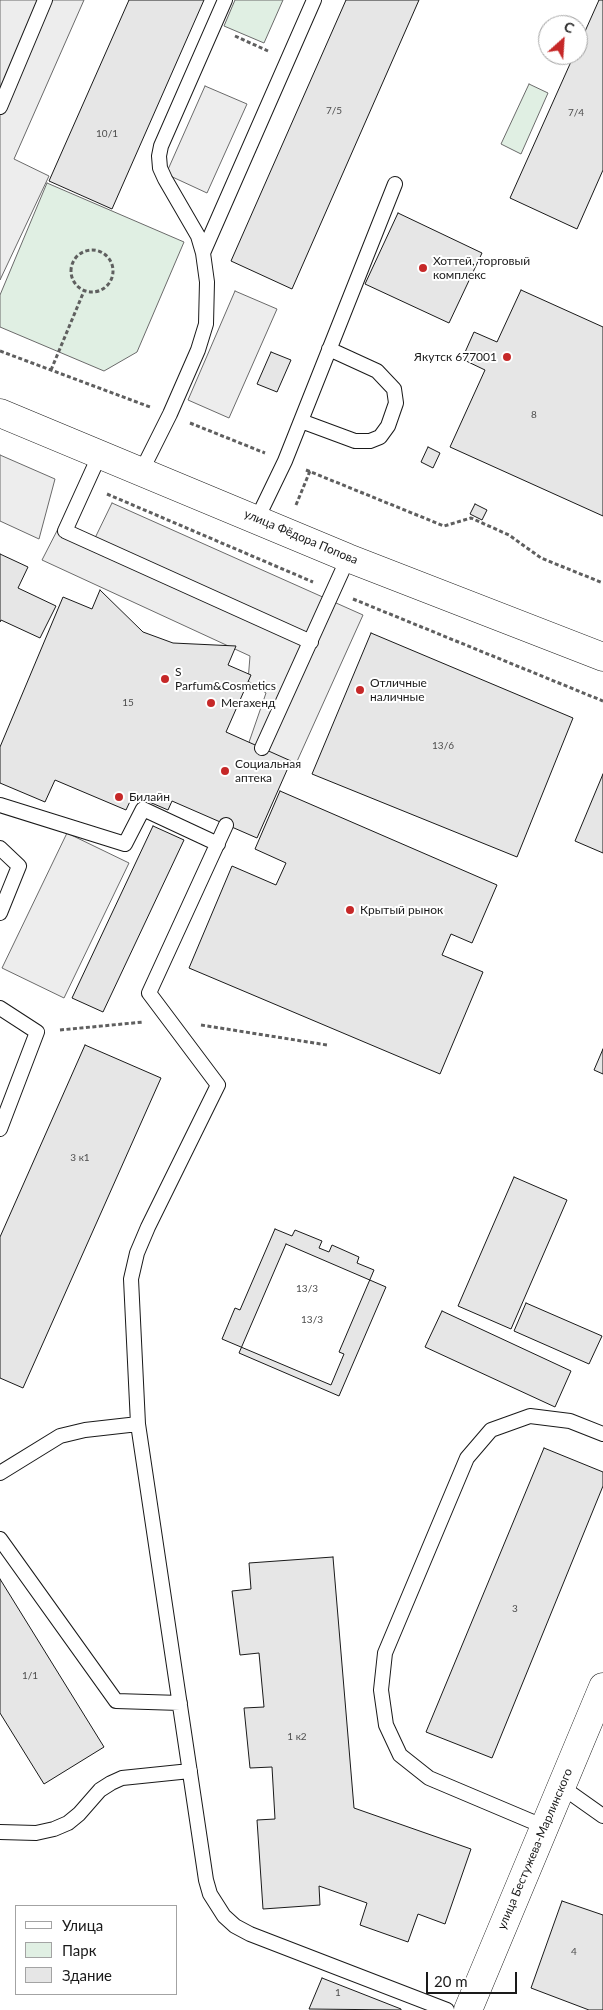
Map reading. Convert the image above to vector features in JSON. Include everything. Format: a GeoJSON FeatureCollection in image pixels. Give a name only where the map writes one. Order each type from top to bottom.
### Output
{"type":"FeatureCollection","features":[{"type":"Feature","properties":{"kind":"street","name":"улица Фёдора Попова"},"geometry":{"type":"LineString","coordinates":[[0,413],[348,558],[603,657]]}},
{"type":"Feature","properties":{"kind":"street","name":"улица Бестужева-Марлинского"},"geometry":{"type":"LineString","coordinates":[[468,2010],[603,1688]]}},
{"type":"Feature","properties":{"kind":"lane"},"geometry":{"type":"LineString","coordinates":[[0,107],[40,16],[45,0]]}},
{"type":"Feature","properties":{"kind":"lane"},"geometry":{"type":"LineString","coordinates":[[141,472],[170,414],[198,350],[206,324],[207,282],[203,253],[190,222],[160,168],[159,156],[161,146],[225,0]]}},
{"type":"Feature","properties":{"kind":"lane"},"geometry":{"type":"LineString","coordinates":[[203,253],[314,0]]}},
{"type":"Feature","properties":{"kind":"lane"},"geometry":{"type":"LineString","coordinates":[[257,519],[301,421],[395,184]]}},
{"type":"Feature","properties":{"kind":"lane"},"geometry":{"type":"LineString","coordinates":[[301,421],[355,441],[370,442],[380,437],[388,426],[396,403],[394,389],[377,371],[329,349]]}},
{"type":"Feature","properties":{"kind":"lane"},"geometry":{"type":"LineString","coordinates":[[100,454],[65,531],[311,642]]}},
{"type":"Feature","properties":{"kind":"lane"},"geometry":{"type":"LineString","coordinates":[[262,748],[348,558]]}},
{"type":"Feature","properties":{"kind":"lane"},"geometry":{"type":"LineString","coordinates":[[0,805],[125,844],[143,809],[218,844]]}},
{"type":"Feature","properties":{"kind":"lane"},"geometry":{"type":"LineString","coordinates":[[226,825],[149,993],[218,1085],[136,1253],[131,1279],[138,1424],[206,1880],[216,1906],[230,1921],[250,1934],[447,2010]]}},
{"type":"Feature","properties":{"kind":"lane"},"geometry":{"type":"LineString","coordinates":[[0,848],[20,866],[0,913]]}},
{"type":"Feature","properties":{"kind":"lane"},"geometry":{"type":"LineString","coordinates":[[0,1008],[36,1032],[0,1129]]}},
{"type":"Feature","properties":{"kind":"lane"},"geometry":{"type":"LineString","coordinates":[[545,1827],[429,1778],[400,1755],[386,1725],[381,1690],[385,1653],[467,1458],[491,1430],[530,1416],[570,1421],[603,1434]]}},
{"type":"Feature","properties":{"kind":"lane"},"geometry":{"type":"LineString","coordinates":[[0,1473],[60,1436],[85,1430],[138,1424]]}},
{"type":"Feature","properties":{"kind":"lane"},"geometry":{"type":"LineString","coordinates":[[0,1539],[116,1701],[180,1703]]}},
{"type":"Feature","properties":{"kind":"lane"},"geometry":{"type":"LineString","coordinates":[[0,1832],[36,1833],[54,1829],[68,1823],[80,1814],[100,1790],[122,1778],[190,1771]]}},
{"type":"Feature","properties":{"kind":"lane"},"geometry":{"type":"LineString","coordinates":[[562,1787],[603,1816]]}},
{"type":"Feature","properties":{"kind":"path"},"geometry":{"type":"LineString","coordinates":[[213,27],[288,60]]}},
{"type":"Feature","properties":{"kind":"path"},"geometry":{"type":"LineString","coordinates":[[90,250],[104,253],[112,264],[113,278],[109,284],[98,291],[84,291],[74,282],[71,275],[73,261],[83,251],[90,250]]}},
{"type":"Feature","properties":{"kind":"path"},"geometry":{"type":"LineString","coordinates":[[51,370],[84,291]]}},
{"type":"Feature","properties":{"kind":"path"},"geometry":{"type":"LineString","coordinates":[[0,352],[170,414],[444,526],[471,518],[509,535],[541,558],[603,583]]}},
{"type":"Feature","properties":{"kind":"path"},"geometry":{"type":"LineString","coordinates":[[36,1032],[169,1020],[327,1045]]}},
{"type":"Feature","properties":{"kind":"green space"},"geometry":{"type":"Polygon","coordinates":[[[235,0],[283,0],[264,43],[224,26],[235,0]]]}},
{"type":"Feature","properties":{"kind":"green space"},"geometry":{"type":"Polygon","coordinates":[[[529,84],[548,93],[521,154],[501,144],[529,84]]]}},
{"type":"Feature","properties":{"kind":"green space"},"geometry":{"type":"Polygon","coordinates":[[[47,183],[184,242],[137,352],[104,371],[0,327],[0,295],[47,183]]]}},
{"type":"Feature","properties":{"kind":"shaded area"},"geometry":{"type":"Polygon","coordinates":[[[0,0],[84,0],[14,159],[49,176],[0,280],[0,0]]]}},
{"type":"Feature","properties":{"kind":"shaded area"},"geometry":{"type":"Polygon","coordinates":[[[205,86],[247,104],[207,193],[166,174],[205,86]]]}},
{"type":"Feature","properties":{"kind":"shaded area"},"geometry":{"type":"Polygon","coordinates":[[[235,291],[277,309],[229,418],[188,400],[235,291]]]}},
{"type":"Feature","properties":{"kind":"shaded area"},"geometry":{"type":"Polygon","coordinates":[[[0,455],[55,479],[39,539],[0,521],[0,455]]]}},
{"type":"Feature","properties":{"kind":"shaded area"},"geometry":{"type":"Polygon","coordinates":[[[112,503],[363,615],[294,768],[247,748],[266,693],[248,681],[250,656],[42,560],[61,523],[95,538],[112,503]]]}},
{"type":"Feature","properties":{"kind":"shaded area"},"geometry":{"type":"Polygon","coordinates":[[[67,833],[129,863],[64,998],[2,968],[67,833]]]}},
{"type":"Feature","properties":{"kind":"building"},"geometry":{"type":"Polygon","coordinates":[[[129,0],[204,0],[112,209],[49,181],[129,0]]]}},
{"type":"Feature","properties":{"kind":"building"},"geometry":{"type":"Polygon","coordinates":[[[346,0],[419,0],[292,289],[231,261],[346,0]]]}},
{"type":"Feature","properties":{"kind":"building"},"geometry":{"type":"Polygon","coordinates":[[[599,0],[603,0],[603,170],[577,229],[510,198],[570,65],[588,65],[588,25],[599,0]]]}},
{"type":"Feature","properties":{"kind":"building","name":"Хоттей, торговый комплекс"},"geometry":{"type":"Polygon","coordinates":[[[398,213],[482,253],[449,323],[365,284],[398,213]]]}},
{"type":"Feature","properties":{"kind":"building"},"geometry":{"type":"Polygon","coordinates":[[[521,290],[603,327],[603,516],[450,447],[485,370],[462,359],[474,332],[497,342],[521,290]]]}},
{"type":"Feature","properties":{"kind":"building"},"geometry":{"type":"Polygon","coordinates":[[[271,352],[291,360],[277,392],[257,384],[271,352]]]}},
{"type":"Feature","properties":{"kind":"building"},"geometry":{"type":"Polygon","coordinates":[[[428,447],[440,453],[433,468],[421,462],[428,447]]]}},
{"type":"Feature","properties":{"kind":"building"},"geometry":{"type":"Polygon","coordinates":[[[475,504],[487,510],[482,520],[470,514],[475,504]]]}},
{"type":"Feature","properties":{"kind":"building"},"geometry":{"type":"Polygon","coordinates":[[[0,554],[28,567],[18,588],[56,606],[40,638],[1,620],[0,622],[0,554]]]}},
{"type":"Feature","properties":{"kind":"building"},"geometry":{"type":"Polygon","coordinates":[[[100,590],[143,632],[173,643],[236,646],[228,665],[251,675],[226,732],[291,761],[257,838],[172,801],[168,810],[133,795],[126,810],[55,780],[45,802],[0,783],[0,747],[63,597],[92,609],[100,590]]]}},
{"type":"Feature","properties":{"kind":"building"},"geometry":{"type":"Polygon","coordinates":[[[371,633],[573,718],[517,857],[312,774],[371,633]]]}},
{"type":"Feature","properties":{"kind":"building"},"geometry":{"type":"Polygon","coordinates":[[[603,774],[603,853],[575,841],[603,774]]]}},
{"type":"Feature","properties":{"kind":"building","name":"Крытый рынок"},"geometry":{"type":"Polygon","coordinates":[[[280,791],[497,885],[472,943],[451,934],[442,955],[483,972],[440,1074],[189,968],[232,866],[276,885],[286,863],[255,849],[280,791]]]}},
{"type":"Feature","properties":{"kind":"building"},"geometry":{"type":"Polygon","coordinates":[[[153,826],[184,840],[103,1012],[72,998],[153,826]]]}},
{"type":"Feature","properties":{"kind":"building"},"geometry":{"type":"Polygon","coordinates":[[[85,1045],[161,1078],[23,1388],[0,1378],[0,1237],[85,1045]]]}},
{"type":"Feature","properties":{"kind":"building"},"geometry":{"type":"Polygon","coordinates":[[[603,1049],[603,1074],[594,1070],[603,1049]]]}},
{"type":"Feature","properties":{"kind":"building"},"geometry":{"type":"Polygon","coordinates":[[[514,1177],[567,1200],[511,1329],[458,1306],[514,1177]]]}},
{"type":"Feature","properties":{"kind":"building"},"geometry":{"type":"Polygon","coordinates":[[[275,1229],[292,1236],[295,1230],[322,1241],[319,1248],[329,1252],[332,1245],[359,1257],[357,1263],[374,1270],[339,1352],[344,1354],[331,1385],[222,1339],[235,1308],[240,1310],[275,1229]]]}},
{"type":"Feature","properties":{"kind":"building"},"geometry":{"type":"Polygon","coordinates":[[[286,1244],[386,1287],[339,1396],[239,1353],[286,1244]]]}},
{"type":"Feature","properties":{"kind":"building"},"geometry":{"type":"Polygon","coordinates":[[[526,1303],[602,1336],[589,1364],[514,1331],[526,1303]]]}},
{"type":"Feature","properties":{"kind":"building"},"geometry":{"type":"Polygon","coordinates":[[[442,1311],[571,1371],[555,1407],[425,1347],[442,1311]]]}},
{"type":"Feature","properties":{"kind":"building"},"geometry":{"type":"Polygon","coordinates":[[[544,1448],[603,1472],[603,1486],[492,1758],[426,1732],[544,1448]]]}},
{"type":"Feature","properties":{"kind":"building"},"geometry":{"type":"Polygon","coordinates":[[[333,1557],[354,1808],[471,1849],[445,1924],[418,1914],[408,1942],[360,1925],[367,1903],[319,1886],[320,1905],[263,1909],[257,1820],[275,1819],[272,1767],[250,1768],[244,1708],[264,1707],[259,1653],[240,1655],[232,1591],[251,1589],[249,1563],[333,1557]]]}},
{"type":"Feature","properties":{"kind":"building"},"geometry":{"type":"Polygon","coordinates":[[[0,1579],[104,1747],[44,1784],[0,1713],[0,1579]]]}},
{"type":"Feature","properties":{"kind":"building"},"geometry":{"type":"Polygon","coordinates":[[[562,1901],[603,1915],[603,2010],[589,2010],[531,1988],[562,1901]]]}},
{"type":"Feature","properties":{"kind":"building"},"geometry":{"type":"Polygon","coordinates":[[[322,1978],[401,2009],[401,2010],[309,2009],[322,1978]]]}},
{"type":"Feature","properties":{"kind":"place","name":"Хоттей, торговый комплекс"},"geometry":{"type":"Point","coordinates":[423,268]}},
{"type":"Feature","properties":{"kind":"place","name":"Якутск 677001"},"geometry":{"type":"Point","coordinates":[507,357]}},
{"type":"Feature","properties":{"kind":"place","name":"S Parfum&Cosmetics"},"geometry":{"type":"Point","coordinates":[165,679]}},
{"type":"Feature","properties":{"kind":"place","name":"Отличные наличные"},"geometry":{"type":"Point","coordinates":[360,690]}},
{"type":"Feature","properties":{"kind":"place","name":"Мегахенд"},"geometry":{"type":"Point","coordinates":[211,703]}},
{"type":"Feature","properties":{"kind":"place","name":"Социальная аптека"},"geometry":{"type":"Point","coordinates":[225,771]}},
{"type":"Feature","properties":{"kind":"place","name":"Билайн"},"geometry":{"type":"Point","coordinates":[119,797]}},
{"type":"Feature","properties":{"kind":"place","name":"Крытый рынок"},"geometry":{"type":"Point","coordinates":[350,910]}}]}
